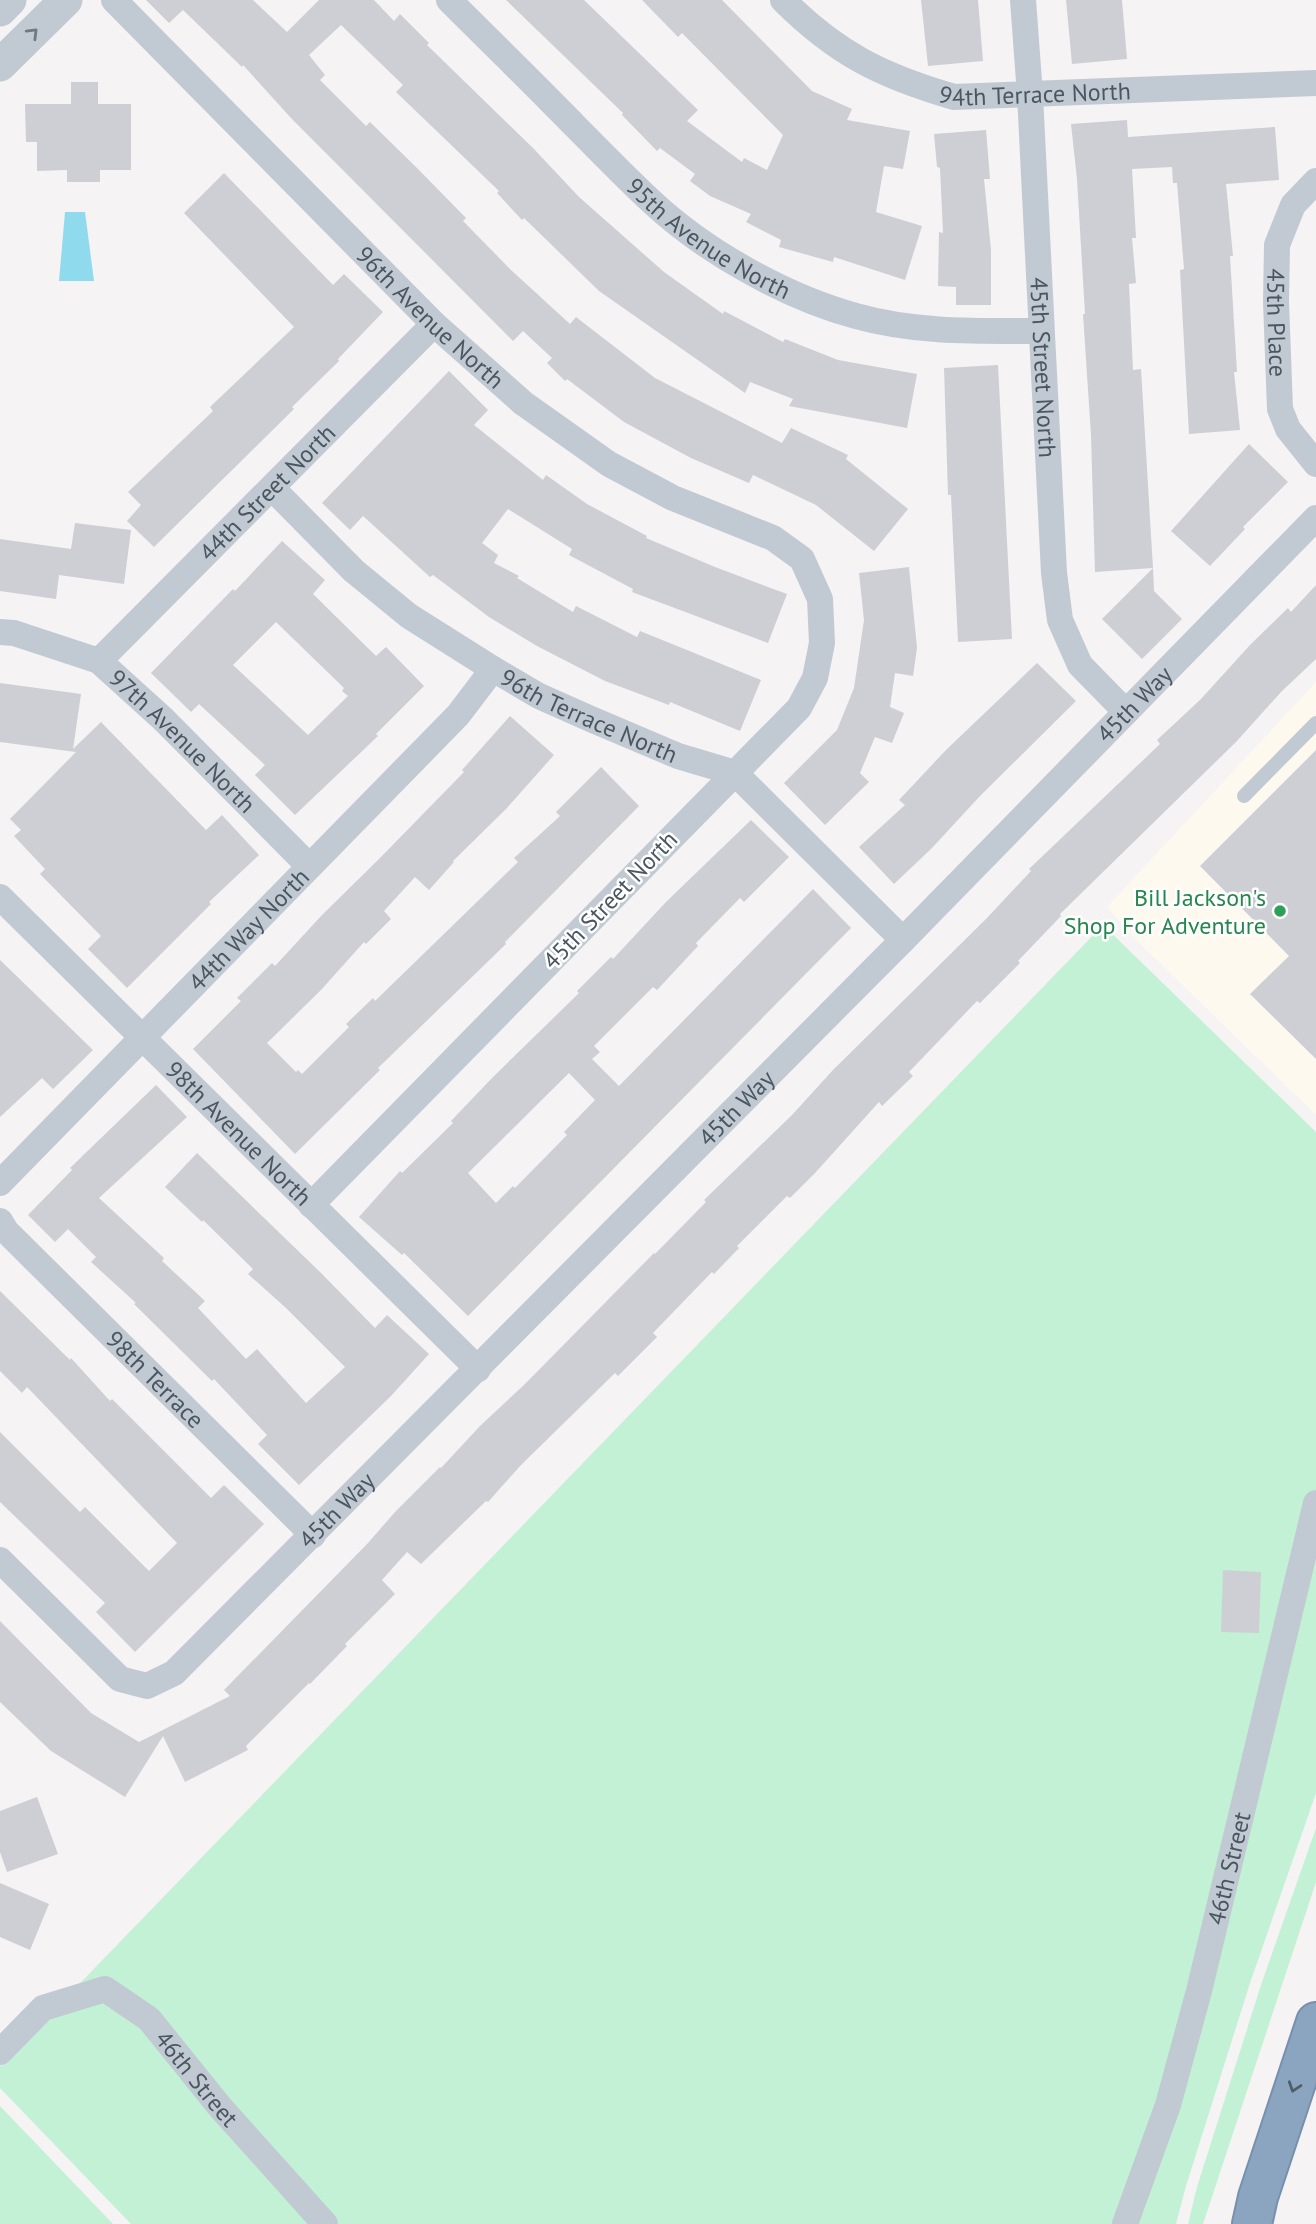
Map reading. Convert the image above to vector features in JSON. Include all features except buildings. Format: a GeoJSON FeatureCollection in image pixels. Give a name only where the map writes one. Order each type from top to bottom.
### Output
{"type":"FeatureCollection","features":[{"type":"Feature","properties":{"kind":"highway"},"geometry":{"type":"LineString","coordinates":[[1252,2224],[1258,2197],[1316,2022]]}},
{"type":"Feature","properties":{"kind":"street"},"geometry":{"type":"LineString","coordinates":[[0,10],[10,0]]}},
{"type":"Feature","properties":{"kind":"street"},"geometry":{"type":"LineString","coordinates":[[0,65],[66,0]]}},
{"type":"Feature","properties":{"kind":"street","name":"96th Avenue North"},"geometry":{"type":"LineString","coordinates":[[114,0],[434,324],[523,403],[609,464],[673,498],[773,538],[802,559]]}},
{"type":"Feature","properties":{"kind":"street","name":"95th Avenue North"},"geometry":{"type":"LineString","coordinates":[[449,0],[653,203],[698,240],[739,265],[803,297],[856,316],[919,329],[1041,331]]}},
{"type":"Feature","properties":{"kind":"street","name":"94th Terrace North"},"geometry":{"type":"LineString","coordinates":[[783,0],[811,28],[856,59],[904,82],[954,97],[1316,83]]}},
{"type":"Feature","properties":{"kind":"street","name":"45th Street North"},"geometry":{"type":"LineString","coordinates":[[1023,0],[1054,573],[1060,620],[1080,665],[1126,712]]}},
{"type":"Feature","properties":{"kind":"street","name":"45th Place"},"geometry":{"type":"LineString","coordinates":[[1316,181],[1293,205],[1277,245],[1276,302],[1280,409],[1288,429],[1316,464]]}},
{"type":"Feature","properties":{"kind":"street","name":"44th Street North"},"geometry":{"type":"LineString","coordinates":[[99,661],[434,324]]}},
{"type":"Feature","properties":{"kind":"street","name":"96th Terrace North"},"geometry":{"type":"LineString","coordinates":[[272,488],[354,571],[409,616],[492,669],[540,696],[593,720],[678,756],[735,773],[904,940]]}},
{"type":"Feature","properties":{"kind":"street","name":"45th Way"},"geometry":{"type":"LineString","coordinates":[[0,1560],[120,1679],[147,1686],[174,1673],[904,940],[1316,518]]}},
{"type":"Feature","properties":{"kind":"street","name":"45th Street North"},"geometry":{"type":"LineString","coordinates":[[312,1205],[799,708],[815,678],[822,643],[820,599],[802,559]]}},
{"type":"Feature","properties":{"kind":"street","name":"97th Avenue North"},"geometry":{"type":"LineString","coordinates":[[0,632],[14,633],[99,661],[163,719],[309,866]]}},
{"type":"Feature","properties":{"kind":"street","name":"44th Way North"},"geometry":{"type":"LineString","coordinates":[[0,1183],[458,715],[492,669]]}},
{"type":"Feature","properties":{"kind":"street","name":"98th Avenue North"},"geometry":{"type":"LineString","coordinates":[[0,897],[478,1369]]}},
{"type":"Feature","properties":{"kind":"street","name":"98th Terrace"},"geometry":{"type":"LineString","coordinates":[[0,1221],[6,1231],[313,1535]]}},
{"type":"Feature","properties":{"kind":"street","name":"46th Street"},"geometry":{"type":"LineString","coordinates":[[1125,2224],[1168,2105],[1199,1992],[1316,1506]]}},
{"type":"Feature","properties":{"kind":"street","name":"46th Street"},"geometry":{"type":"LineString","coordinates":[[0,2052],[43,2008],[105,1989],[149,2019],[220,2107],[325,2224]]}},
{"type":"Feature","properties":{"kind":"lane"},"geometry":{"type":"LineString","coordinates":[[1244,796],[1316,723]]}},
{"type":"Feature","properties":{"kind":"shaded area"},"geometry":{"type":"Polygon","coordinates":[[[1316,682],[1316,1115],[1134,938],[1107,907],[1316,682]]]}},
{"type":"Feature","properties":{"kind":"green space"},"geometry":{"type":"Polygon","coordinates":[[[1103,925],[1316,1132],[1316,1793],[1250,1983],[1176,2224],[131,2224],[0,2088],[0,2066],[1103,925]]]}},
{"type":"Feature","properties":{"kind":"green space"},"geometry":{"type":"Polygon","coordinates":[[[1316,1828],[1316,1882],[1203,2224],[1188,2224],[1197,2187],[1261,1985],[1316,1828]]]}},
{"type":"Feature","properties":{"kind":"green space"},"geometry":{"type":"Polygon","coordinates":[[[0,2106],[113,2224],[0,2224],[0,2106]]]}},
{"type":"Feature","properties":{"kind":"water"},"geometry":{"type":"Polygon","coordinates":[[[65,212],[85,212],[94,281],[59,281],[65,212]]]}},
{"type":"Feature","properties":{"kind":"place","name":"Bill Jackson's Shop For Adventure"},"geometry":{"type":"Point","coordinates":[1280,911]}}]}
